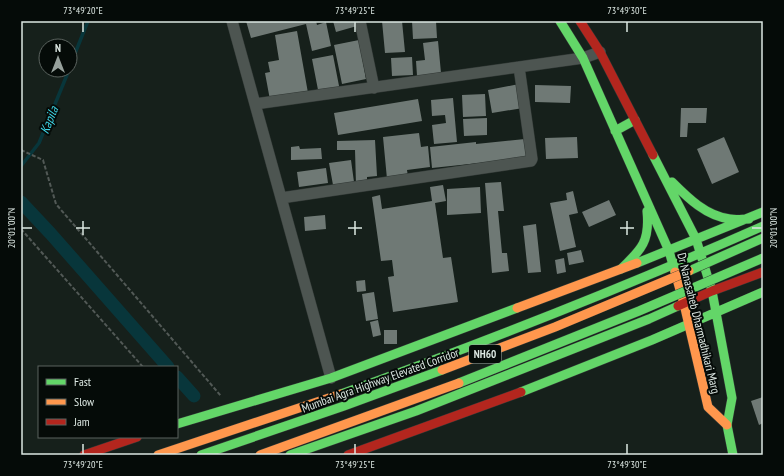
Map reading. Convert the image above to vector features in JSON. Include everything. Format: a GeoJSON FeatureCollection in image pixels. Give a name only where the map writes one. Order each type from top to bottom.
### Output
{"type":"FeatureCollection","features":[{"type":"Feature","properties":{"kind":"main road","name":"Dr Nanasaheb Dharmadhikari Marg"},"geometry":{"type":"LineString","coordinates":[[560,21],[583,58],[668,251],[684,304],[708,407],[726,426]]}},
{"type":"Feature","properties":{"kind":"main road","name":"Dr Nanasaheb Dharmadhikari Marg"},"geometry":{"type":"LineString","coordinates":[[580,21],[600,52],[696,239],[712,291],[732,398],[726,426]]}},
{"type":"Feature","properties":{"kind":"main road"},"geometry":{"type":"LineString","coordinates":[[615,131],[635,120]]}},
{"type":"Feature","properties":{"kind":"main road"},"geometry":{"type":"LineString","coordinates":[[663,173],[683,193],[699,206],[716,216],[729,219],[749,219]]}},
{"type":"Feature","properties":{"kind":"main road"},"geometry":{"type":"LineString","coordinates":[[621,269],[636,255],[646,240],[649,224],[646,201]]}},
{"type":"Feature","properties":{"kind":"main road"},"geometry":{"type":"LineString","coordinates":[[178,424],[332,378],[668,251],[763,212]]}},
{"type":"Feature","properties":{"kind":"main road"},"geometry":{"type":"LineString","coordinates":[[158,455],[297,410],[424,364],[673,266],[763,226]]}},
{"type":"Feature","properties":{"kind":"main road","name":"Mumbai Agra Highway Elevated Corridor"},"geometry":{"type":"LineString","coordinates":[[201,455],[300,422],[446,370],[684,274],[763,238]]}},
{"type":"Feature","properties":{"kind":"main road","name":"NH60"},"geometry":{"type":"LineString","coordinates":[[260,455],[337,429],[487,373],[674,297],[763,258]]}},
{"type":"Feature","properties":{"kind":"main road"},"geometry":{"type":"LineString","coordinates":[[290,455],[416,411],[684,304],[712,291],[763,272]]}},
{"type":"Feature","properties":{"kind":"main road"},"geometry":{"type":"LineString","coordinates":[[348,455],[485,406],[652,340],[763,292]]}},
{"type":"Feature","properties":{"kind":"main road"},"geometry":{"type":"LineString","coordinates":[[726,426],[733,455]]}},
{"type":"Feature","properties":{"kind":"main road"},"geometry":{"type":"LineString","coordinates":[[84,455],[134,438]]}},
{"type":"Feature","properties":{"kind":"street"},"geometry":{"type":"LineString","coordinates":[[232,21],[332,378]]}},
{"type":"Feature","properties":{"kind":"street"},"geometry":{"type":"LineString","coordinates":[[360,21],[374,88]]}},
{"type":"Feature","properties":{"kind":"street"},"geometry":{"type":"LineString","coordinates":[[255,104],[583,58],[600,52]]}},
{"type":"Feature","properties":{"kind":"street"},"geometry":{"type":"LineString","coordinates":[[281,198],[531,162],[532,159],[518,67]]}},
{"type":"Feature","properties":{"kind":"path"},"geometry":{"type":"LineString","coordinates":[[21,150],[43,160],[56,204],[231,408]]}},
{"type":"Feature","properties":{"kind":"path"},"geometry":{"type":"LineString","coordinates":[[21,229],[141,366]]}},
{"type":"Feature","properties":{"kind":"building"},"geometry":{"type":"Polygon","coordinates":[[[246,21],[316,21],[317,25],[326,22],[331,46],[312,51],[306,24],[251,38],[246,21]]]}},
{"type":"Feature","properties":{"kind":"building"},"geometry":{"type":"Polygon","coordinates":[[[333,21],[356,21],[357,26],[336,32],[333,21]]]}},
{"type":"Feature","properties":{"kind":"building"},"geometry":{"type":"Polygon","coordinates":[[[382,21],[402,21],[405,52],[385,53],[382,21]]]}},
{"type":"Feature","properties":{"kind":"building"},"geometry":{"type":"Polygon","coordinates":[[[412,21],[436,21],[437,38],[413,39],[412,21]]]}},
{"type":"Feature","properties":{"kind":"building"},"geometry":{"type":"Polygon","coordinates":[[[297,31],[308,93],[270,100],[265,73],[270,72],[268,62],[279,60],[275,35],[297,31]]]}},
{"type":"Feature","properties":{"kind":"building"},"geometry":{"type":"Polygon","coordinates":[[[359,40],[366,79],[342,84],[334,45],[359,40]]]}},
{"type":"Feature","properties":{"kind":"building"},"geometry":{"type":"Polygon","coordinates":[[[438,41],[441,73],[417,76],[416,61],[425,60],[423,43],[438,41]]]}},
{"type":"Feature","properties":{"kind":"building"},"geometry":{"type":"Polygon","coordinates":[[[333,55],[340,91],[319,95],[312,59],[333,55]]]}},
{"type":"Feature","properties":{"kind":"building"},"geometry":{"type":"Polygon","coordinates":[[[412,57],[413,75],[392,76],[391,58],[412,57]]]}},
{"type":"Feature","properties":{"kind":"building"},"geometry":{"type":"Polygon","coordinates":[[[519,84],[523,108],[492,113],[488,90],[519,84]]]}},
{"type":"Feature","properties":{"kind":"building"},"geometry":{"type":"Polygon","coordinates":[[[535,85],[571,86],[570,103],[535,102],[535,85]]]}},
{"type":"Feature","properties":{"kind":"building"},"geometry":{"type":"Polygon","coordinates":[[[485,94],[486,116],[463,117],[462,95],[485,94]]]}},
{"type":"Feature","properties":{"kind":"building"},"geometry":{"type":"Polygon","coordinates":[[[453,98],[457,142],[434,144],[432,125],[446,123],[445,115],[432,116],[431,100],[453,98]]]}},
{"type":"Feature","properties":{"kind":"building"},"geometry":{"type":"Polygon","coordinates":[[[418,99],[422,121],[338,135],[334,113],[418,99]]]}},
{"type":"Feature","properties":{"kind":"building"},"geometry":{"type":"Polygon","coordinates":[[[681,108],[707,108],[706,123],[688,123],[687,137],[680,137],[681,108]]]}},
{"type":"Feature","properties":{"kind":"building"},"geometry":{"type":"Polygon","coordinates":[[[487,118],[487,135],[464,136],[463,119],[487,118]]]}},
{"type":"Feature","properties":{"kind":"building"},"geometry":{"type":"Polygon","coordinates":[[[419,133],[421,147],[428,146],[430,167],[407,170],[408,177],[387,179],[383,137],[419,133]]]}},
{"type":"Feature","properties":{"kind":"building"},"geometry":{"type":"Polygon","coordinates":[[[577,137],[578,158],[546,159],[545,138],[577,137]]]}},
{"type":"Feature","properties":{"kind":"building"},"geometry":{"type":"Polygon","coordinates":[[[724,137],[739,172],[712,184],[697,149],[724,137]]]}},
{"type":"Feature","properties":{"kind":"building"},"geometry":{"type":"Polygon","coordinates":[[[525,139],[527,158],[432,168],[430,147],[525,139]]]}},
{"type":"Feature","properties":{"kind":"building"},"geometry":{"type":"Polygon","coordinates":[[[375,140],[377,176],[367,177],[367,185],[356,185],[355,150],[337,150],[337,141],[375,140]]]}},
{"type":"Feature","properties":{"kind":"building"},"geometry":{"type":"Polygon","coordinates":[[[299,146],[300,149],[321,148],[322,159],[291,160],[291,147],[299,146]]]}},
{"type":"Feature","properties":{"kind":"building"},"geometry":{"type":"Polygon","coordinates":[[[351,160],[354,182],[333,185],[329,163],[351,160]]]}},
{"type":"Feature","properties":{"kind":"building"},"geometry":{"type":"Polygon","coordinates":[[[326,168],[328,183],[299,187],[297,172],[326,168]]]}},
{"type":"Feature","properties":{"kind":"building"},"geometry":{"type":"Polygon","coordinates":[[[501,182],[504,211],[498,211],[502,253],[507,253],[509,271],[492,273],[485,183],[501,182]]]}},
{"type":"Feature","properties":{"kind":"building"},"geometry":{"type":"Polygon","coordinates":[[[443,185],[446,201],[435,203],[443,258],[451,257],[458,302],[393,312],[388,277],[394,276],[392,260],[381,261],[372,197],[380,195],[382,209],[432,201],[430,187],[443,185]]]}},
{"type":"Feature","properties":{"kind":"building"},"geometry":{"type":"Polygon","coordinates":[[[480,187],[481,213],[447,215],[447,189],[480,187]]]}},
{"type":"Feature","properties":{"kind":"building"},"geometry":{"type":"Polygon","coordinates":[[[573,191],[578,213],[569,215],[576,247],[560,251],[550,203],[567,200],[566,193],[573,191]]]}},
{"type":"Feature","properties":{"kind":"building"},"geometry":{"type":"Polygon","coordinates":[[[609,200],[616,215],[589,227],[582,212],[609,200]]]}},
{"type":"Feature","properties":{"kind":"building"},"geometry":{"type":"Polygon","coordinates":[[[325,215],[326,229],[305,231],[304,217],[325,215]]]}},
{"type":"Feature","properties":{"kind":"building"},"geometry":{"type":"Polygon","coordinates":[[[536,224],[541,272],[528,273],[523,226],[536,224]]]}},
{"type":"Feature","properties":{"kind":"building"},"geometry":{"type":"Polygon","coordinates":[[[581,250],[584,262],[569,265],[567,253],[581,250]]]}},
{"type":"Feature","properties":{"kind":"building"},"geometry":{"type":"Polygon","coordinates":[[[564,258],[566,272],[557,274],[555,260],[564,258]]]}},
{"type":"Feature","properties":{"kind":"building"},"geometry":{"type":"Polygon","coordinates":[[[365,280],[366,291],[357,292],[356,281],[365,280]]]}},
{"type":"Feature","properties":{"kind":"building"},"geometry":{"type":"Polygon","coordinates":[[[374,292],[378,319],[366,321],[362,294],[374,292]]]}},
{"type":"Feature","properties":{"kind":"building"},"geometry":{"type":"Polygon","coordinates":[[[378,320],[381,335],[373,337],[370,322],[378,320]]]}},
{"type":"Feature","properties":{"kind":"building"},"geometry":{"type":"Polygon","coordinates":[[[384,330],[397,330],[397,344],[384,344],[384,330]]]}},
{"type":"Feature","properties":{"kind":"building"},"geometry":{"type":"Polygon","coordinates":[[[763,397],[763,423],[759,425],[751,401],[763,397]]]}},
{"type":"Feature","properties":{"kind":"waterway","name":"Kapila"},"geometry":{"type":"LineString","coordinates":[[78,46],[88,21]]}},
{"type":"Feature","properties":{"kind":"waterway","name":"Kapila"},"geometry":{"type":"LineString","coordinates":[[21,166],[39,143],[66,78]]}},
{"type":"Feature","properties":{"kind":"waterway"},"geometry":{"type":"LineString","coordinates":[[21,202],[167,366]]}},
{"type":"Feature","properties":{"kind":"waterway"},"geometry":{"type":"LineString","coordinates":[[178,378],[194,396]]}},
{"type":"Feature","properties":{"kind":"traffic: fast"},"geometry":{"type":"LineString","coordinates":[[560,21],[583,58],[669,251],[675,272]]}},
{"type":"Feature","properties":{"kind":"traffic: fast"},"geometry":{"type":"LineString","coordinates":[[615,131],[635,120]]}},
{"type":"Feature","properties":{"kind":"traffic: fast"},"geometry":{"type":"LineString","coordinates":[[653,155],[696,239],[712,291],[732,398],[727,425],[733,455]]}},
{"type":"Feature","properties":{"kind":"traffic: fast"},"geometry":{"type":"LineString","coordinates":[[672,182],[691,200],[713,214],[730,219],[749,219]]}},
{"type":"Feature","properties":{"kind":"traffic: fast"},"geometry":{"type":"LineString","coordinates":[[621,269],[643,244],[647,230],[647,211]]}},
{"type":"Feature","properties":{"kind":"traffic: fast"},"geometry":{"type":"LineString","coordinates":[[637,263],[763,212]]}},
{"type":"Feature","properties":{"kind":"traffic: fast"},"geometry":{"type":"LineString","coordinates":[[341,394],[554,314],[763,226]]}},
{"type":"Feature","properties":{"kind":"traffic: fast"},"geometry":{"type":"LineString","coordinates":[[689,271],[763,238]]}},
{"type":"Feature","properties":{"kind":"traffic: fast"},"geometry":{"type":"LineString","coordinates":[[459,383],[639,311],[763,258]]}},
{"type":"Feature","properties":{"kind":"traffic: fast"},"geometry":{"type":"LineString","coordinates":[[521,392],[652,340],[763,292]]}},
{"type":"Feature","properties":{"kind":"traffic: fast"},"geometry":{"type":"LineString","coordinates":[[290,455],[416,411],[649,319],[678,306]]}},
{"type":"Feature","properties":{"kind":"traffic: fast"},"geometry":{"type":"LineString","coordinates":[[178,424],[331,378],[517,308]]}},
{"type":"Feature","properties":{"kind":"traffic: fast"},"geometry":{"type":"LineString","coordinates":[[201,455],[344,406],[442,370]]}},
{"type":"Feature","properties":{"kind":"traffic: slow"},"geometry":{"type":"LineString","coordinates":[[517,308],[637,263]]}},
{"type":"Feature","properties":{"kind":"traffic: slow"},"geometry":{"type":"LineString","coordinates":[[442,370],[555,327],[689,271]]}},
{"type":"Feature","properties":{"kind":"traffic: slow"},"geometry":{"type":"LineString","coordinates":[[675,272],[708,407],[727,425]]}},
{"type":"Feature","properties":{"kind":"traffic: slow"},"geometry":{"type":"LineString","coordinates":[[260,455],[459,383]]}},
{"type":"Feature","properties":{"kind":"traffic: slow"},"geometry":{"type":"LineString","coordinates":[[158,455],[341,394]]}},
{"type":"Feature","properties":{"kind":"traffic: jam"},"geometry":{"type":"LineString","coordinates":[[580,21],[600,52],[653,155]]}},
{"type":"Feature","properties":{"kind":"traffic: jam"},"geometry":{"type":"LineString","coordinates":[[678,306],[712,291],[763,272]]}},
{"type":"Feature","properties":{"kind":"traffic: jam"},"geometry":{"type":"LineString","coordinates":[[348,455],[521,392]]}},
{"type":"Feature","properties":{"kind":"traffic: jam"},"geometry":{"type":"LineString","coordinates":[[84,455],[134,438]]}}]}
